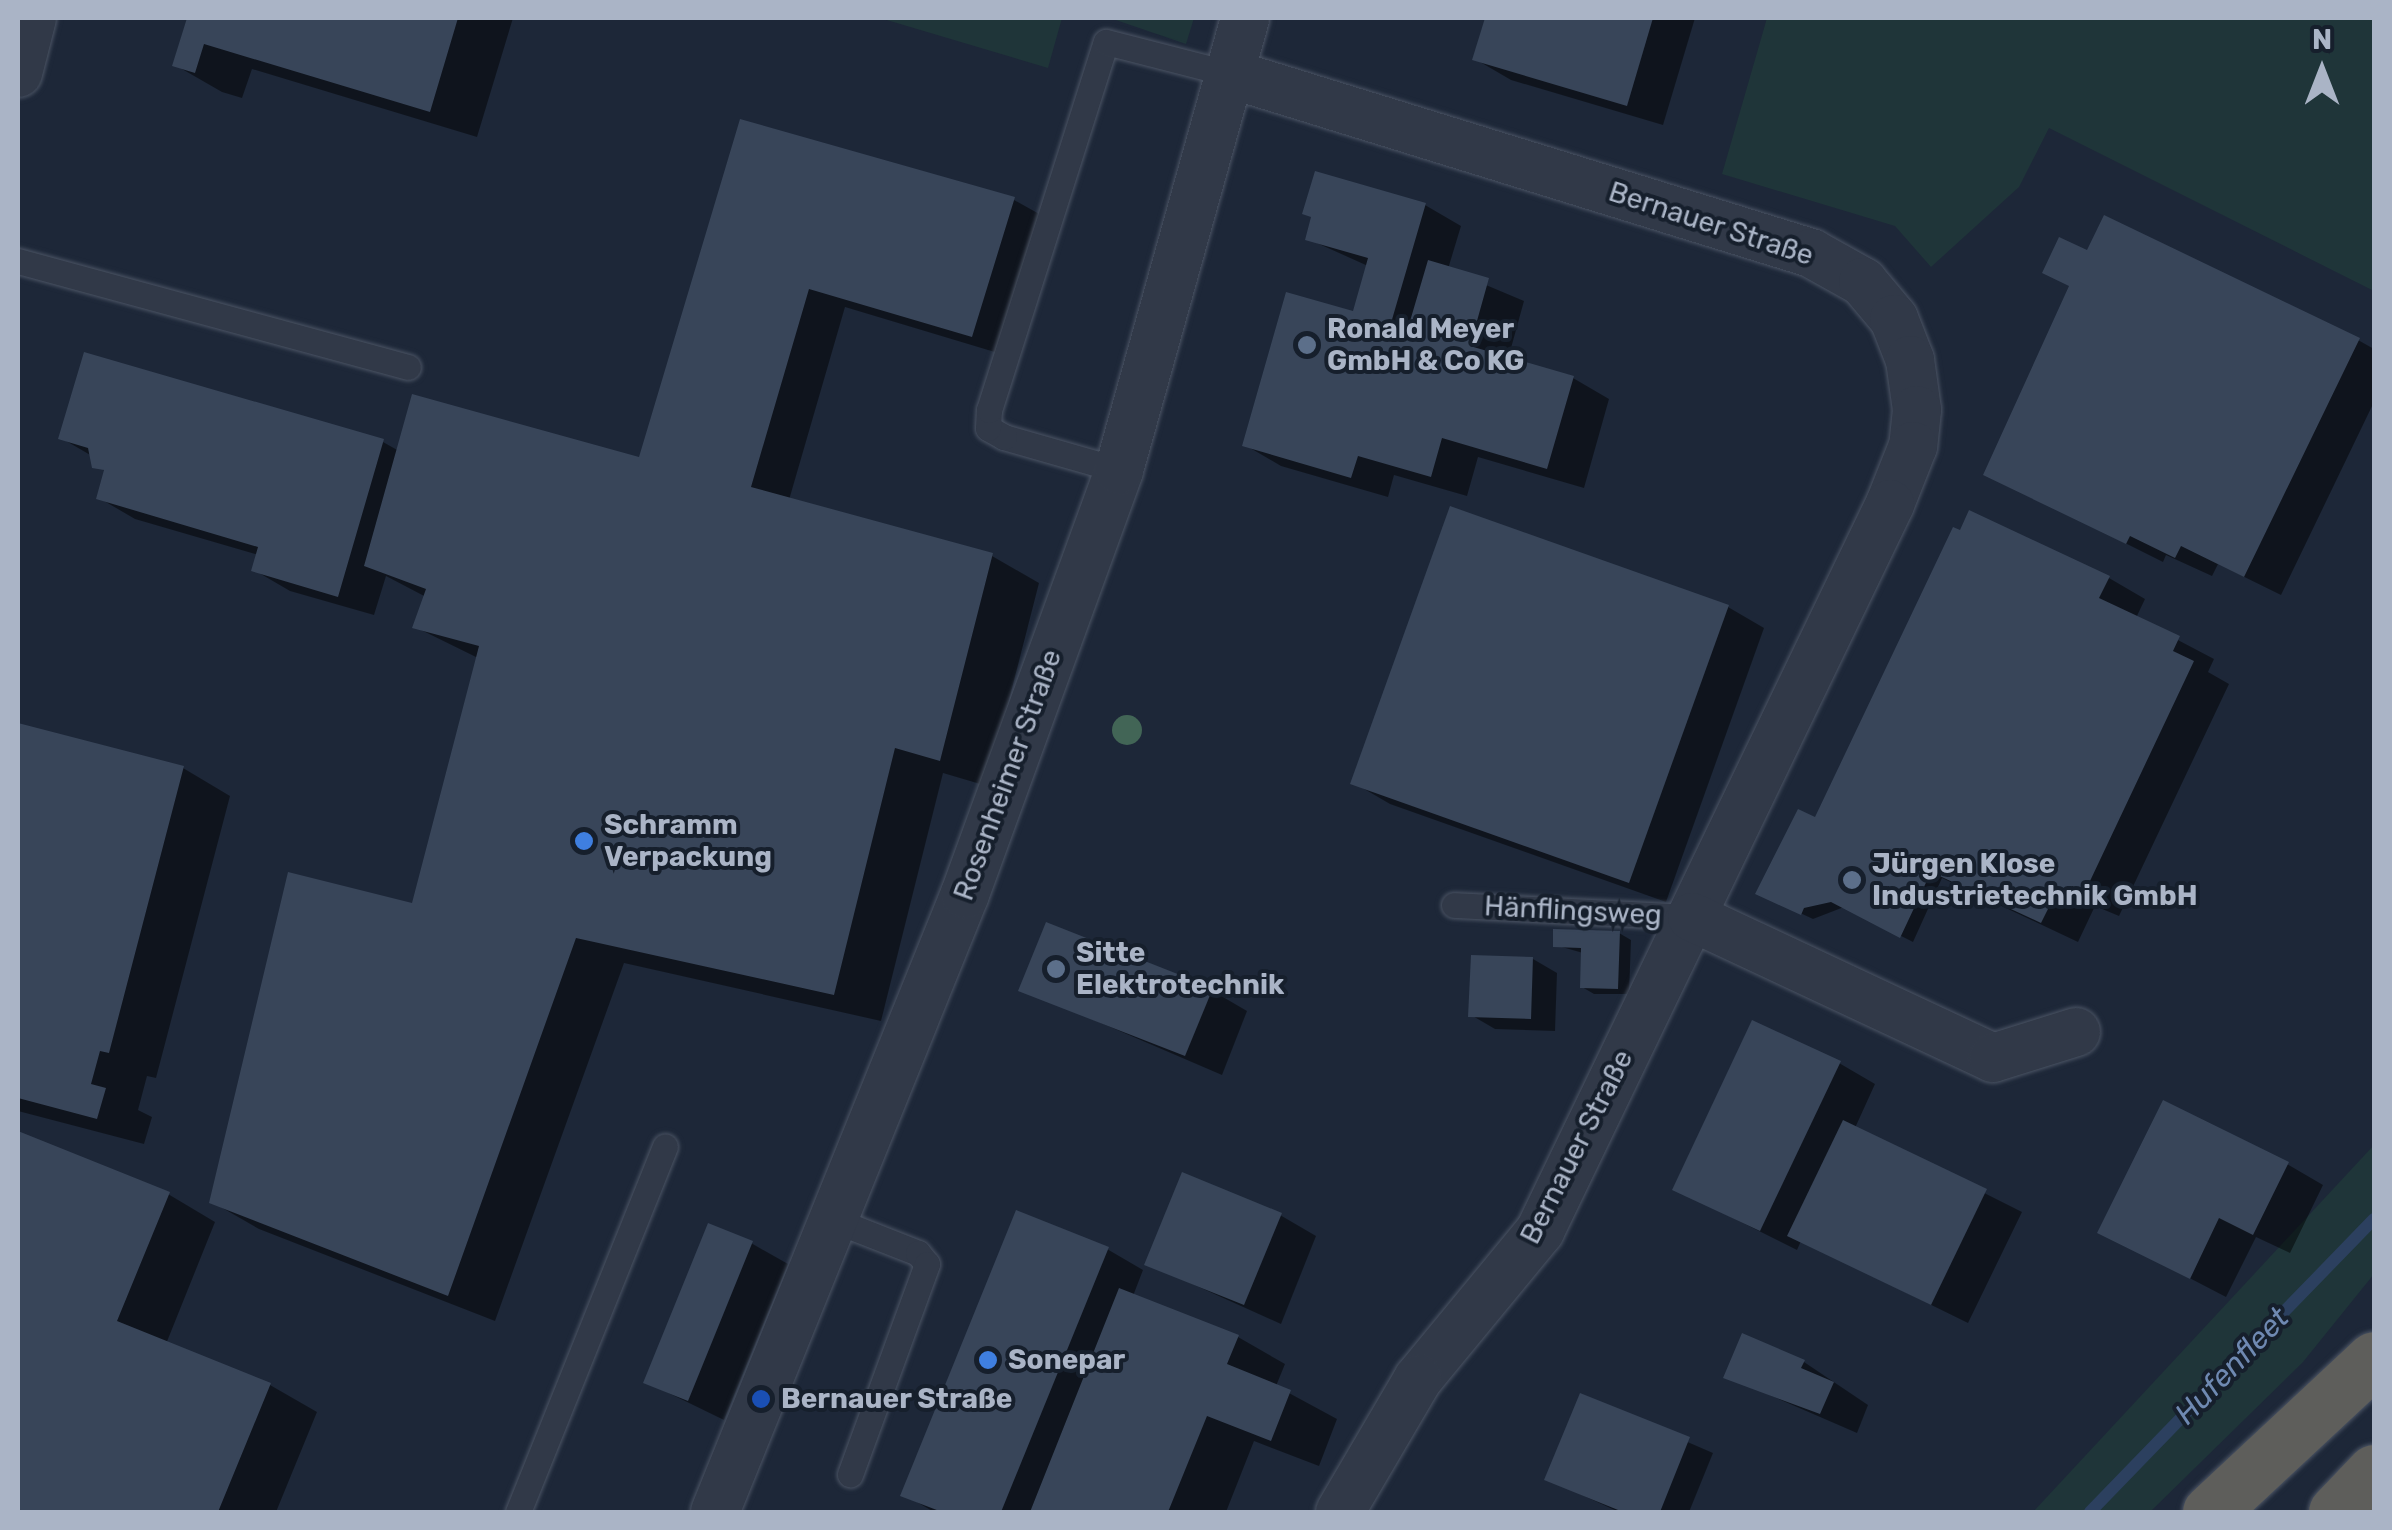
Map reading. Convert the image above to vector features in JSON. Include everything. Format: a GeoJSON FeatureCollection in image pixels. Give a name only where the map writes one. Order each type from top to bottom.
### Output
{"type":"FeatureCollection","features":[{"type":"Feature","properties":{"kind":"highway"},"geometry":{"type":"LineString","coordinates":[[2285,1435],[2374,1320]]}},
{"type":"Feature","properties":{"kind":"highway"},"geometry":{"type":"LineString","coordinates":[[2210,1512],[2285,1435],[2374,1358]]}},
{"type":"Feature","properties":{"kind":"highway"},"geometry":{"type":"LineString","coordinates":[[2336,1512],[2374,1472]]}},
{"type":"Feature","properties":{"kind":"street"},"geometry":{"type":"LineString","coordinates":[[18,73],[32,18]]}},
{"type":"Feature","properties":{"kind":"street","name":"Rosenheimer Straße"},"geometry":{"type":"LineString","coordinates":[[715,1512],[965,894],[1119,470],[1245,18]]}},
{"type":"Feature","properties":{"kind":"street","name":"Bernauer Straße"},"geometry":{"type":"LineString","coordinates":[[1231,74],[1811,253],[1863,282],[1894,320],[1912,376],[1913,446],[1540,1231],[1418,1379],[1340,1512]]}},
{"type":"Feature","properties":{"kind":"street"},"geometry":{"type":"LineString","coordinates":[[1692,917],[1992,1058],[2076,1032]]}},
{"type":"Feature","properties":{"kind":"lane"},"geometry":{"type":"LineString","coordinates":[[1119,470],[1004,438],[988,428],[989,410],[1106,42],[1231,74]]}},
{"type":"Feature","properties":{"kind":"lane"},"geometry":{"type":"LineString","coordinates":[[18,260],[408,367]]}},
{"type":"Feature","properties":{"kind":"lane","name":"Hänflingsweg"},"geometry":{"type":"LineString","coordinates":[[1454,906],[1692,917]]}},
{"type":"Feature","properties":{"kind":"lane"},"geometry":{"type":"LineString","coordinates":[[518,1512],[666,1146]]}},
{"type":"Feature","properties":{"kind":"lane"},"geometry":{"type":"LineString","coordinates":[[834,1220],[918,1253],[927,1264],[850,1474]]}},
{"type":"Feature","properties":{"kind":"green space"},"geometry":{"type":"Polygon","coordinates":[[[880,18],[1062,18],[1048,68],[880,18]]]}},
{"type":"Feature","properties":{"kind":"green space"},"geometry":{"type":"Polygon","coordinates":[[[1110,18],[1194,18],[1186,44],[1110,18]]]}},
{"type":"Feature","properties":{"kind":"green space"},"geometry":{"type":"Polygon","coordinates":[[[1767,18],[2374,18],[2374,291],[2049,128],[2019,187],[1931,267],[1895,226],[1722,174],[1767,18]]]}},
{"type":"Feature","properties":{"kind":"green space"},"geometry":{"type":"Polygon","coordinates":[[[2374,1145],[2374,1274],[2303,1362],[2150,1512],[2033,1512],[2374,1145]]]}},
{"type":"Feature","properties":{"kind":"building"},"geometry":{"type":"Polygon","coordinates":[[[187,18],[458,18],[430,112],[204,44],[195,73],[172,66],[187,18]]]}},
{"type":"Feature","properties":{"kind":"building"},"geometry":{"type":"Polygon","coordinates":[[[1485,18],[1653,18],[1627,106],[1472,60],[1485,18]]]}},
{"type":"Feature","properties":{"kind":"building"},"geometry":{"type":"Polygon","coordinates":[[[740,119],[1015,197],[972,337],[809,289],[751,487],[993,553],[940,761],[895,748],[834,995],[576,938],[448,1296],[209,1203],[288,872],[412,903],[479,646],[412,628],[426,589],[364,566],[412,394],[639,457],[740,119]]]}},
{"type":"Feature","properties":{"kind":"building"},"geometry":{"type":"Polygon","coordinates":[[[1315,171],[1426,203],[1391,323],[1408,328],[1428,260],[1489,278],[1470,346],[1574,376],[1547,469],[1442,438],[1431,477],[1358,456],[1351,478],[1242,446],[1286,292],[1353,311],[1368,258],[1305,240],[1311,217],[1302,214],[1315,171]]]}},
{"type":"Feature","properties":{"kind":"building"},"geometry":{"type":"Polygon","coordinates":[[[2104,215],[2360,338],[2244,577],[2181,546],[2175,558],[2130,536],[2126,544],[1983,475],[2069,286],[2042,273],[2059,237],[2087,250],[2104,215]]]}},
{"type":"Feature","properties":{"kind":"building"},"geometry":{"type":"Polygon","coordinates":[[[84,352],[384,439],[338,597],[251,571],[258,547],[96,499],[104,470],[92,468],[88,448],[58,439],[84,352]]]}},
{"type":"Feature","properties":{"kind":"building"},"geometry":{"type":"Polygon","coordinates":[[[1450,506],[1729,605],[1629,883],[1350,784],[1450,506]]]}},
{"type":"Feature","properties":{"kind":"building"},"geometry":{"type":"Polygon","coordinates":[[[1969,510],[2110,576],[2099,598],[2180,636],[2173,651],[2194,661],[2082,898],[2059,887],[2041,923],[1931,872],[1900,938],[1831,902],[1804,908],[1801,915],[1755,894],[1798,809],[1815,817],[1953,527],[1960,530],[1969,510]]]}},
{"type":"Feature","properties":{"kind":"building"},"geometry":{"type":"Polygon","coordinates":[[[18,723],[184,766],[109,1053],[100,1051],[91,1084],[106,1088],[97,1119],[18,1098],[18,723]]]}},
{"type":"Feature","properties":{"kind":"building"},"geometry":{"type":"Polygon","coordinates":[[[1046,922],[1213,988],[1185,1056],[1018,991],[1046,922]]]}},
{"type":"Feature","properties":{"kind":"building"},"geometry":{"type":"Polygon","coordinates":[[[1553,929],[1620,931],[1618,989],[1580,988],[1581,948],[1553,947],[1553,929]]]}},
{"type":"Feature","properties":{"kind":"building"},"geometry":{"type":"Polygon","coordinates":[[[1471,955],[1533,957],[1531,1019],[1468,1017],[1471,955]]]}},
{"type":"Feature","properties":{"kind":"building"},"geometry":{"type":"Polygon","coordinates":[[[1752,1020],[1841,1061],[1760,1231],[1672,1190],[1752,1020]]]}},
{"type":"Feature","properties":{"kind":"building"},"geometry":{"type":"Polygon","coordinates":[[[2163,1100],[2289,1162],[2253,1235],[2219,1218],[2190,1279],[2097,1233],[2163,1100]]]}},
{"type":"Feature","properties":{"kind":"building"},"geometry":{"type":"Polygon","coordinates":[[[1843,1120],[1987,1189],[1931,1305],[1787,1236],[1843,1120]]]}},
{"type":"Feature","properties":{"kind":"building"},"geometry":{"type":"Polygon","coordinates":[[[18,1131],[170,1192],[117,1321],[271,1383],[218,1512],[18,1512],[18,1131]]]}},
{"type":"Feature","properties":{"kind":"building"},"geometry":{"type":"Polygon","coordinates":[[[1182,1172],[1282,1213],[1244,1305],[1144,1265],[1182,1172]]]}},
{"type":"Feature","properties":{"kind":"building"},"geometry":{"type":"Polygon","coordinates":[[[1016,1210],[1109,1247],[1001,1512],[942,1512],[900,1496],[1016,1210]]]}},
{"type":"Feature","properties":{"kind":"building"},"geometry":{"type":"Polygon","coordinates":[[[708,1223],[753,1241],[688,1401],[643,1383],[708,1223]]]}},
{"type":"Feature","properties":{"kind":"building"},"geometry":{"type":"Polygon","coordinates":[[[1119,1288],[1239,1335],[1227,1364],[1291,1390],[1271,1441],[1207,1416],[1168,1512],[1030,1512],[1119,1288]]]}},
{"type":"Feature","properties":{"kind":"building"},"geometry":{"type":"Polygon","coordinates":[[[1742,1333],[1805,1360],[1801,1368],[1834,1382],[1820,1414],[1723,1378],[1742,1333]]]}},
{"type":"Feature","properties":{"kind":"building"},"geometry":{"type":"Polygon","coordinates":[[[1580,1393],[1690,1437],[1660,1512],[1623,1512],[1544,1480],[1580,1393]]]}},
{"type":"Feature","properties":{"kind":"waterway","name":"Hufenfleet"},"geometry":{"type":"LineString","coordinates":[[2090,1512],[2374,1219]]}},
{"type":"Feature","properties":{"kind":"place","name":"Ronald Meyer GmbH & Co KG"},"geometry":{"type":"Point","coordinates":[1307,345]}},
{"type":"Feature","properties":{"kind":"place","name":"Schramm Verpackung"},"geometry":{"type":"Point","coordinates":[584,841]}},
{"type":"Feature","properties":{"kind":"place","name":"Jürgen Klose Industrietechnik GmbH"},"geometry":{"type":"Point","coordinates":[1852,880]}},
{"type":"Feature","properties":{"kind":"place","name":"Sitte Elektrotechnik"},"geometry":{"type":"Point","coordinates":[1056,969]}},
{"type":"Feature","properties":{"kind":"place","name":"Sonepar"},"geometry":{"type":"Point","coordinates":[988,1360]}},
{"type":"Feature","properties":{"kind":"place","name":"Bernauer Straße"},"geometry":{"type":"Point","coordinates":[761,1399]}}]}
